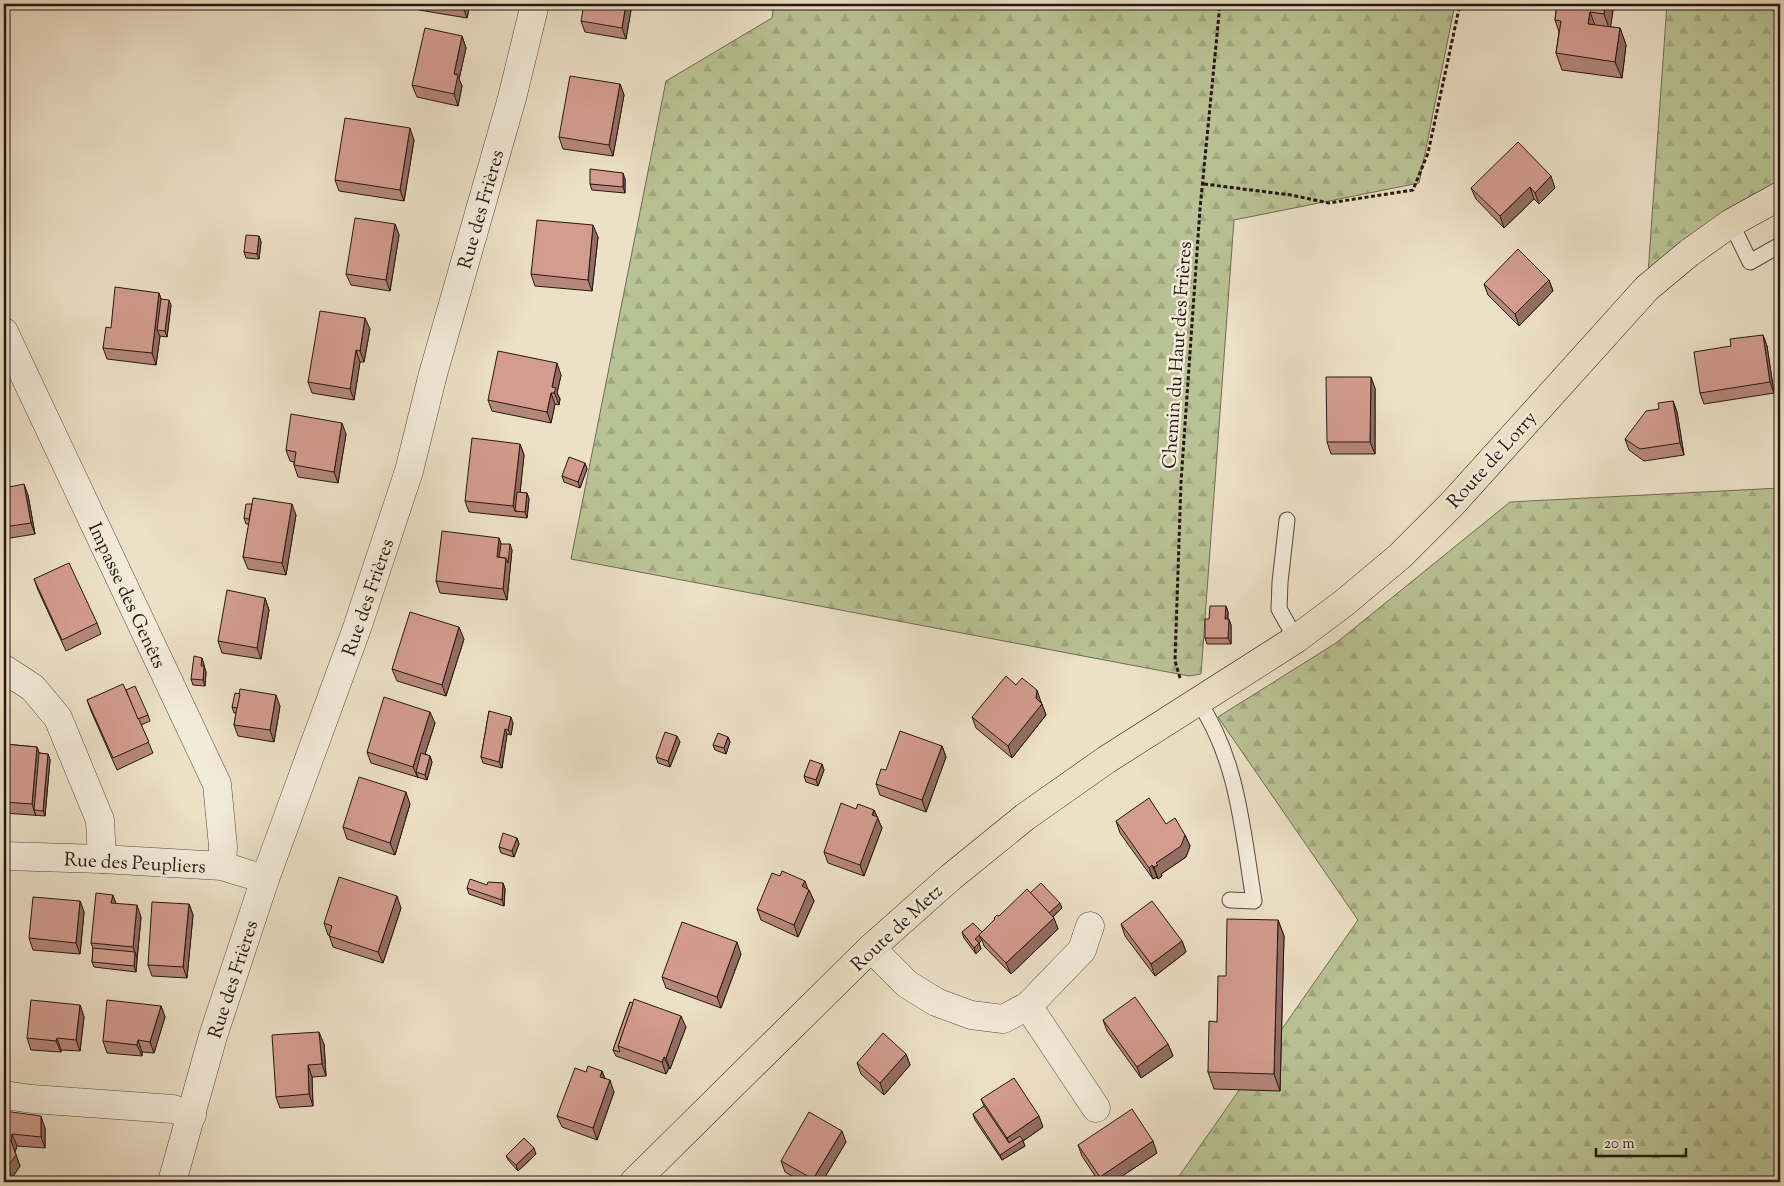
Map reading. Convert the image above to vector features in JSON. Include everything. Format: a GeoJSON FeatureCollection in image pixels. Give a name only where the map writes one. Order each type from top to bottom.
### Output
{"type":"FeatureCollection","features":[{"type":"Feature","properties":{"kind":"main road","name":"Route de Lorry"},"geometry":{"type":"LineString","coordinates":[[1193,704],[1296,639],[1344,603],[1400,556],[1452,503],[1648,288],[1689,253],[1731,223],[1780,196]]}},
{"type":"Feature","properties":{"kind":"main road","name":"Route de Metz"},"geometry":{"type":"LineString","coordinates":[[646,1178],[871,948],[951,877],[1025,818],[1106,760],[1193,704]]}},
{"type":"Feature","properties":{"kind":"street","name":"Rue des Frières"},"geometry":{"type":"LineString","coordinates":[[172,1182],[213,1036],[265,879],[357,628],[409,471],[433,374],[512,98],[535,4]]}},
{"type":"Feature","properties":{"kind":"street","name":"Impasse des Genêts"},"geometry":{"type":"LineString","coordinates":[[4,332],[217,784],[223,846],[222,866]]}},
{"type":"Feature","properties":{"kind":"street"},"geometry":{"type":"LineString","coordinates":[[4,669],[33,688],[58,718],[100,820],[102,858]]}},
{"type":"Feature","properties":{"kind":"street","name":"Rue des Peupliers"},"geometry":{"type":"LineString","coordinates":[[4,856],[102,858],[222,866],[265,879]]}},
{"type":"Feature","properties":{"kind":"street"},"geometry":{"type":"LineString","coordinates":[[871,948],[907,984],[936,1002],[971,1016],[1003,1019],[1028,1006],[1082,950],[1090,926]]}},
{"type":"Feature","properties":{"kind":"street"},"geometry":{"type":"LineString","coordinates":[[1028,1006],[1096,1108]]}},
{"type":"Feature","properties":{"kind":"street"},"geometry":{"type":"LineString","coordinates":[[4,1095],[32,1099],[173,1108],[192,1115]]}},
{"type":"Feature","properties":{"kind":"lane"},"geometry":{"type":"LineString","coordinates":[[1731,223],[1750,262],[1780,245]]}},
{"type":"Feature","properties":{"kind":"lane"},"geometry":{"type":"LineString","coordinates":[[1288,520],[1280,582],[1279,609],[1296,639]]}},
{"type":"Feature","properties":{"kind":"lane"},"geometry":{"type":"LineString","coordinates":[[1193,704],[1210,721],[1229,764],[1254,901],[1230,900]]}},
{"type":"Feature","properties":{"kind":"path","name":"Chemin du Haut des Frières"},"geometry":{"type":"LineString","coordinates":[[1193,704],[1175,661],[1182,482],[1200,209],[1204,184],[1220,4]]}},
{"type":"Feature","properties":{"kind":"path"},"geometry":{"type":"LineString","coordinates":[[1204,184],[1329,203],[1413,190],[1428,152],[1460,4]]}},
{"type":"Feature","properties":{"kind":"green space"},"geometry":{"type":"Polygon","coordinates":[[[774,4],[1455,4],[1419,183],[1234,220],[1201,674],[1189,676],[571,559],[666,81],[772,18],[774,4]]]}},
{"type":"Feature","properties":{"kind":"green space"},"geometry":{"type":"Polygon","coordinates":[[[1667,4],[1780,4],[1780,196],[1647,288],[1667,4]]]}},
{"type":"Feature","properties":{"kind":"green space"},"geometry":{"type":"Polygon","coordinates":[[[1780,488],[1780,1182],[1175,1182],[1358,920],[1218,717],[1336,643],[1510,502],[1780,488]]]}},
{"type":"Feature","properties":{"kind":"building"},"geometry":{"type":"Polygon","coordinates":[[[445,4],[464,4],[463,7],[445,4]]]}},
{"type":"Feature","properties":{"kind":"building"},"geometry":{"type":"Polygon","coordinates":[[[584,4],[626,4],[622,28],[581,21],[584,4]]]}},
{"type":"Feature","properties":{"kind":"building"},"geometry":{"type":"Polygon","coordinates":[[[1557,4],[1605,4],[1604,14],[1590,12],[1588,24],[1620,28],[1615,62],[1556,53],[1561,21],[1555,20],[1557,4]]]}},
{"type":"Feature","properties":{"kind":"building"},"geometry":{"type":"Polygon","coordinates":[[[425,28],[462,36],[454,74],[458,75],[454,94],[412,85],[425,28]]]}},
{"type":"Feature","properties":{"kind":"building"},"geometry":{"type":"Polygon","coordinates":[[[570,76],[620,84],[609,145],[559,137],[570,76]]]}},
{"type":"Feature","properties":{"kind":"building"},"geometry":{"type":"Polygon","coordinates":[[[345,118],[410,128],[400,190],[335,180],[345,118]]]}},
{"type":"Feature","properties":{"kind":"building"},"geometry":{"type":"Polygon","coordinates":[[[1518,142],[1551,176],[1535,193],[1530,187],[1500,216],[1471,188],[1518,142]]]}},
{"type":"Feature","properties":{"kind":"building"},"geometry":{"type":"Polygon","coordinates":[[[590,169],[623,173],[623,187],[590,184],[590,169]]]}},
{"type":"Feature","properties":{"kind":"building"},"geometry":{"type":"Polygon","coordinates":[[[355,218],[395,224],[386,280],[346,274],[355,218]]]}},
{"type":"Feature","properties":{"kind":"building"},"geometry":{"type":"Polygon","coordinates":[[[537,220],[593,225],[588,280],[531,274],[537,220]]]}},
{"type":"Feature","properties":{"kind":"building"},"geometry":{"type":"Polygon","coordinates":[[[246,235],[259,236],[257,254],[244,252],[246,235]]]}},
{"type":"Feature","properties":{"kind":"building"},"geometry":{"type":"Polygon","coordinates":[[[1518,249],[1549,280],[1515,314],[1484,284],[1518,249]]]}},
{"type":"Feature","properties":{"kind":"building"},"geometry":{"type":"Polygon","coordinates":[[[115,287],[159,293],[152,353],[103,348],[106,327],[111,328],[115,287]]]}},
{"type":"Feature","properties":{"kind":"building"},"geometry":{"type":"Polygon","coordinates":[[[161,299],[169,300],[165,331],[157,330],[161,299]]]}},
{"type":"Feature","properties":{"kind":"building"},"geometry":{"type":"Polygon","coordinates":[[[320,311],[365,318],[360,351],[356,350],[350,389],[308,382],[320,311]]]}},
{"type":"Feature","properties":{"kind":"building"},"geometry":{"type":"Polygon","coordinates":[[[1763,335],[1770,382],[1700,393],[1694,352],[1731,346],[1730,339],[1763,335]]]}},
{"type":"Feature","properties":{"kind":"building"},"geometry":{"type":"Polygon","coordinates":[[[498,351],[557,363],[552,387],[556,388],[554,393],[551,393],[547,412],[488,400],[498,351]]]}},
{"type":"Feature","properties":{"kind":"building"},"geometry":{"type":"Polygon","coordinates":[[[1326,377],[1371,377],[1370,442],[1327,442],[1326,377]]]}},
{"type":"Feature","properties":{"kind":"building"},"geometry":{"type":"Polygon","coordinates":[[[1673,401],[1680,443],[1640,449],[1625,439],[1646,411],[1659,409],[1658,403],[1673,401]]]}},
{"type":"Feature","properties":{"kind":"building"},"geometry":{"type":"Polygon","coordinates":[[[291,414],[342,423],[334,472],[294,465],[296,452],[286,450],[291,414]]]}},
{"type":"Feature","properties":{"kind":"building"},"geometry":{"type":"Polygon","coordinates":[[[472,438],[520,444],[513,506],[465,501],[472,438]]]}},
{"type":"Feature","properties":{"kind":"building"},"geometry":{"type":"Polygon","coordinates":[[[569,457],[585,463],[578,482],[562,476],[569,457]]]}},
{"type":"Feature","properties":{"kind":"building"},"geometry":{"type":"Polygon","coordinates":[[[24,484],[31,523],[4,527],[4,488],[24,484]]]}},
{"type":"Feature","properties":{"kind":"building"},"geometry":{"type":"Polygon","coordinates":[[[517,492],[527,493],[525,512],[515,511],[517,492]]]}},
{"type":"Feature","properties":{"kind":"building"},"geometry":{"type":"Polygon","coordinates":[[[253,498],[292,504],[282,563],[243,557],[253,498]]]}},
{"type":"Feature","properties":{"kind":"building"},"geometry":{"type":"Polygon","coordinates":[[[246,504],[252,504],[249,519],[244,518],[246,504]]]}},
{"type":"Feature","properties":{"kind":"building"},"geometry":{"type":"Polygon","coordinates":[[[442,531],[499,538],[497,557],[506,558],[503,589],[436,581],[442,531]]]}},
{"type":"Feature","properties":{"kind":"building"},"geometry":{"type":"Polygon","coordinates":[[[501,544],[510,544],[508,563],[506,558],[499,557],[501,544]]]}},
{"type":"Feature","properties":{"kind":"building"},"geometry":{"type":"Polygon","coordinates":[[[69,563],[97,623],[62,640],[34,579],[69,563]]]}},
{"type":"Feature","properties":{"kind":"building"},"geometry":{"type":"Polygon","coordinates":[[[227,590],[265,598],[257,648],[218,641],[227,590]]]}},
{"type":"Feature","properties":{"kind":"building"},"geometry":{"type":"Polygon","coordinates":[[[1210,606],[1226,606],[1225,619],[1229,619],[1228,638],[1205,638],[1205,619],[1209,619],[1210,606]]]}},
{"type":"Feature","properties":{"kind":"building"},"geometry":{"type":"Polygon","coordinates":[[[410,612],[459,627],[442,685],[392,669],[410,612]]]}},
{"type":"Feature","properties":{"kind":"building"},"geometry":{"type":"Polygon","coordinates":[[[194,656],[202,658],[201,666],[204,666],[203,680],[191,679],[194,656]]]}},
{"type":"Feature","properties":{"kind":"building"},"geometry":{"type":"Polygon","coordinates":[[[1006,676],[1016,685],[1022,678],[1037,690],[1036,698],[1042,704],[1008,746],[972,717],[1006,676]]]}},
{"type":"Feature","properties":{"kind":"building"},"geometry":{"type":"Polygon","coordinates":[[[123,684],[149,742],[113,758],[87,700],[123,684]]]}},
{"type":"Feature","properties":{"kind":"building"},"geometry":{"type":"Polygon","coordinates":[[[135,686],[148,715],[138,719],[126,690],[135,686]]]}},
{"type":"Feature","properties":{"kind":"building"},"geometry":{"type":"Polygon","coordinates":[[[240,689],[276,695],[270,730],[234,725],[240,689]]]}},
{"type":"Feature","properties":{"kind":"building"},"geometry":{"type":"Polygon","coordinates":[[[235,693],[240,694],[237,708],[232,707],[235,693]]]}},
{"type":"Feature","properties":{"kind":"building"},"geometry":{"type":"Polygon","coordinates":[[[384,697],[430,712],[413,767],[367,752],[384,697]]]}},
{"type":"Feature","properties":{"kind":"building"},"geometry":{"type":"Polygon","coordinates":[[[489,711],[511,717],[508,730],[505,729],[499,762],[481,757],[489,711]]]}},
{"type":"Feature","properties":{"kind":"building"},"geometry":{"type":"Polygon","coordinates":[[[900,731],[942,746],[922,800],[876,784],[881,769],[886,770],[900,731]]]}},
{"type":"Feature","properties":{"kind":"building"},"geometry":{"type":"Polygon","coordinates":[[[665,732],[677,736],[668,761],[656,757],[665,732]]]}},
{"type":"Feature","properties":{"kind":"building"},"geometry":{"type":"Polygon","coordinates":[[[718,733],[728,737],[724,748],[713,745],[718,733]]]}},
{"type":"Feature","properties":{"kind":"building"},"geometry":{"type":"Polygon","coordinates":[[[4,744],[37,747],[32,804],[4,802],[4,744]]]}},
{"type":"Feature","properties":{"kind":"building"},"geometry":{"type":"Polygon","coordinates":[[[39,753],[48,754],[43,811],[34,810],[39,753]]]}},
{"type":"Feature","properties":{"kind":"building"},"geometry":{"type":"Polygon","coordinates":[[[421,753],[430,756],[425,775],[416,772],[421,753]]]}},
{"type":"Feature","properties":{"kind":"building"},"geometry":{"type":"Polygon","coordinates":[[[810,760],[822,764],[816,780],[804,776],[810,760]]]}},
{"type":"Feature","properties":{"kind":"building"},"geometry":{"type":"Polygon","coordinates":[[[359,777],[406,792],[390,843],[343,827],[359,777]]]}},
{"type":"Feature","properties":{"kind":"building"},"geometry":{"type":"Polygon","coordinates":[[[1149,798],[1166,824],[1175,818],[1185,835],[1181,846],[1156,863],[1158,865],[1154,867],[1152,865],[1149,868],[1116,821],[1149,798]]]}},
{"type":"Feature","properties":{"kind":"building"},"geometry":{"type":"Polygon","coordinates":[[[841,803],[856,809],[858,804],[874,810],[872,815],[878,817],[860,865],[824,852],[841,803]]]}},
{"type":"Feature","properties":{"kind":"building"},"geometry":{"type":"Polygon","coordinates":[[[503,833],[517,838],[512,851],[499,847],[503,833]]]}},
{"type":"Feature","properties":{"kind":"building"},"geometry":{"type":"Polygon","coordinates":[[[782,871],[805,881],[802,886],[809,890],[794,925],[757,909],[772,873],[780,876],[782,871]]]}},
{"type":"Feature","properties":{"kind":"building"},"geometry":{"type":"Polygon","coordinates":[[[339,877],[397,896],[378,952],[329,936],[332,926],[324,923],[339,877]]]}},
{"type":"Feature","properties":{"kind":"building"},"geometry":{"type":"Polygon","coordinates":[[[470,879],[487,885],[488,882],[503,883],[502,900],[467,888],[470,879]]]}},
{"type":"Feature","properties":{"kind":"building"},"geometry":{"type":"Polygon","coordinates":[[[1041,883],[1060,903],[1049,913],[1030,893],[1041,883]]]}},
{"type":"Feature","properties":{"kind":"building"},"geometry":{"type":"Polygon","coordinates":[[[1027,889],[1054,918],[1006,963],[979,935],[997,915],[999,916],[1027,889]]]}},
{"type":"Feature","properties":{"kind":"building"},"geometry":{"type":"Polygon","coordinates":[[[96,893],[113,895],[111,903],[137,905],[133,947],[91,943],[96,893]]]}},
{"type":"Feature","properties":{"kind":"building"},"geometry":{"type":"Polygon","coordinates":[[[33,897],[80,901],[76,943],[29,938],[33,897]]]}},
{"type":"Feature","properties":{"kind":"building"},"geometry":{"type":"Polygon","coordinates":[[[1152,901],[1182,941],[1151,964],[1121,924],[1152,901]]]}},
{"type":"Feature","properties":{"kind":"building"},"geometry":{"type":"Polygon","coordinates":[[[152,902],[189,904],[183,967],[148,965],[152,902]]]}},
{"type":"Feature","properties":{"kind":"building"},"geometry":{"type":"Polygon","coordinates":[[[1227,919],[1278,920],[1274,1074],[1208,1072],[1209,1021],[1217,1022],[1218,976],[1226,976],[1227,919]]]}},
{"type":"Feature","properties":{"kind":"building"},"geometry":{"type":"Polygon","coordinates":[[[682,922],[737,942],[717,997],[662,977],[682,922]]]}},
{"type":"Feature","properties":{"kind":"building"},"geometry":{"type":"Polygon","coordinates":[[[973,923],[982,932],[975,939],[979,943],[974,948],[962,932],[973,923]]]}},
{"type":"Feature","properties":{"kind":"building"},"geometry":{"type":"Polygon","coordinates":[[[93,948],[135,952],[134,966],[92,962],[93,948]]]}},
{"type":"Feature","properties":{"kind":"building"},"geometry":{"type":"Polygon","coordinates":[[[1135,997],[1168,1044],[1137,1067],[1103,1020],[1135,997]]]}},
{"type":"Feature","properties":{"kind":"building"},"geometry":{"type":"Polygon","coordinates":[[[634,999],[681,1016],[666,1058],[664,1057],[662,1062],[618,1046],[634,999]]]}},
{"type":"Feature","properties":{"kind":"building"},"geometry":{"type":"Polygon","coordinates":[[[31,1000],[80,1005],[76,1040],[57,1038],[56,1041],[27,1038],[31,1000]]]}},
{"type":"Feature","properties":{"kind":"building"},"geometry":{"type":"Polygon","coordinates":[[[107,1000],[161,1006],[150,1042],[138,1040],[137,1045],[103,1041],[107,1000]]]}},
{"type":"Feature","properties":{"kind":"building"},"geometry":{"type":"Polygon","coordinates":[[[630,1002],[633,1003],[618,1046],[620,1052],[613,1050],[630,1002]]]}},
{"type":"Feature","properties":{"kind":"building"},"geometry":{"type":"Polygon","coordinates":[[[319,1032],[322,1064],[308,1065],[309,1094],[276,1097],[272,1035],[319,1032]]]}},
{"type":"Feature","properties":{"kind":"building"},"geometry":{"type":"Polygon","coordinates":[[[883,1033],[906,1054],[880,1083],[857,1063],[883,1033]]]}},
{"type":"Feature","properties":{"kind":"building"},"geometry":{"type":"Polygon","coordinates":[[[588,1066],[602,1071],[600,1077],[610,1080],[593,1128],[557,1116],[575,1068],[586,1072],[588,1066]]]}},
{"type":"Feature","properties":{"kind":"building"},"geometry":{"type":"Polygon","coordinates":[[[1014,1078],[1039,1116],[1007,1138],[981,1099],[1014,1078]]]}},
{"type":"Feature","properties":{"kind":"building"},"geometry":{"type":"Polygon","coordinates":[[[984,1106],[1009,1143],[1020,1136],[1023,1140],[1000,1155],[973,1114],[984,1106]]]}},
{"type":"Feature","properties":{"kind":"building"},"geometry":{"type":"Polygon","coordinates":[[[1132,1109],[1153,1141],[1100,1177],[1078,1145],[1132,1109]]]}},
{"type":"Feature","properties":{"kind":"building"},"geometry":{"type":"Polygon","coordinates":[[[4,1111],[41,1116],[41,1137],[12,1134],[11,1141],[16,1155],[8,1166],[4,1168],[4,1111]]]}},
{"type":"Feature","properties":{"kind":"building"},"geometry":{"type":"Polygon","coordinates":[[[809,1112],[842,1131],[813,1179],[781,1161],[809,1112]]]}},
{"type":"Feature","properties":{"kind":"building"},"geometry":{"type":"Polygon","coordinates":[[[524,1138],[534,1148],[516,1165],[506,1156],[524,1138]]]}}]}
